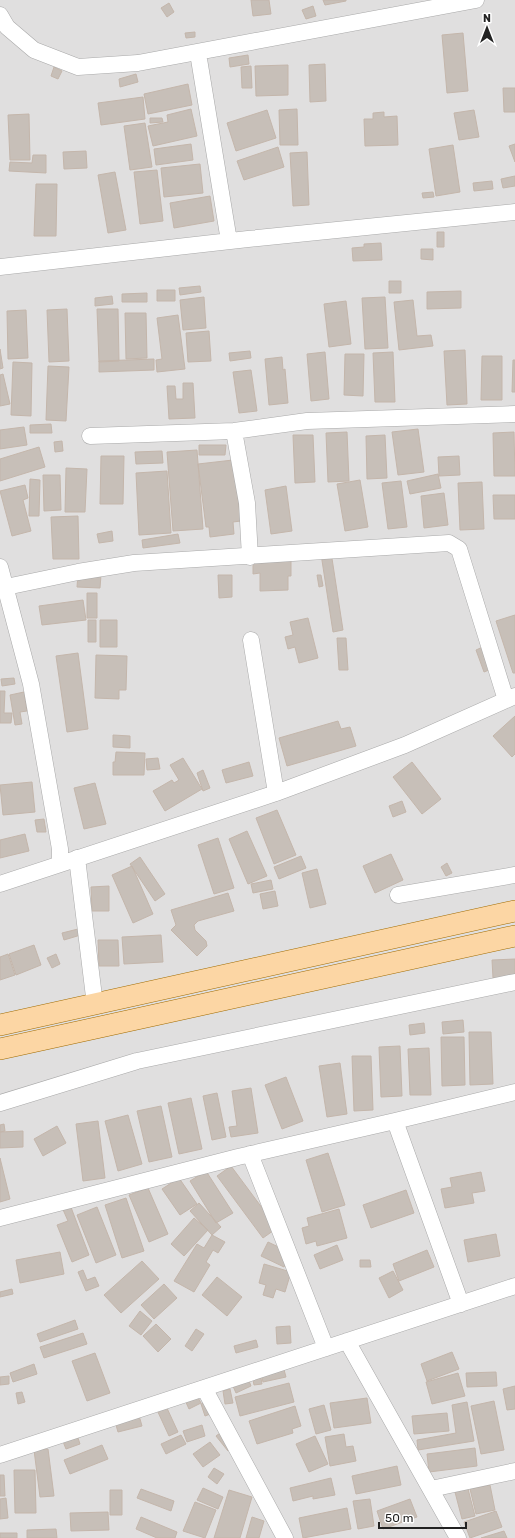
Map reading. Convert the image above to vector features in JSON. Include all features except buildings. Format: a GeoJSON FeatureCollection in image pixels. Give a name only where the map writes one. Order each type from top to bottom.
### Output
{"type":"FeatureCollection","features":[{"type":"Feature","properties":{"kind":"main road"},"geometry":{"type":"LineString","coordinates":[[0,1025],[515,911]]}},
{"type":"Feature","properties":{"kind":"main road"},"geometry":{"type":"LineString","coordinates":[[0,1049],[515,936]]}},
{"type":"Feature","properties":{"kind":"street"},"geometry":{"type":"LineString","coordinates":[[0,15],[7,26],[34,50],[78,66],[138,63],[476,0]]}},
{"type":"Feature","properties":{"kind":"street"},"geometry":{"type":"LineString","coordinates":[[198,53],[229,241]]}},
{"type":"Feature","properties":{"kind":"street"},"geometry":{"type":"LineString","coordinates":[[0,267],[229,241],[515,212]]}},
{"type":"Feature","properties":{"kind":"street"},"geometry":{"type":"LineString","coordinates":[[90,436],[234,431],[306,421],[515,414]]}},
{"type":"Feature","properties":{"kind":"street"},"geometry":{"type":"LineString","coordinates":[[234,431],[247,503],[250,557]]}},
{"type":"Feature","properties":{"kind":"street"},"geometry":{"type":"LineString","coordinates":[[0,884],[276,793],[405,745],[510,698],[460,549],[449,543],[250,557],[134,563],[78,572],[6,587]]}},
{"type":"Feature","properties":{"kind":"street"},"geometry":{"type":"LineString","coordinates":[[0,567],[6,587],[7,617],[31,684],[60,848],[60,864]]}},
{"type":"Feature","properties":{"kind":"street"},"geometry":{"type":"LineString","coordinates":[[251,640],[276,793]]}},
{"type":"Feature","properties":{"kind":"street"},"geometry":{"type":"LineString","coordinates":[[77,858],[95,1005]]}},
{"type":"Feature","properties":{"kind":"street"},"geometry":{"type":"LineString","coordinates":[[398,895],[515,875]]}},
{"type":"Feature","properties":{"kind":"street"},"geometry":{"type":"LineString","coordinates":[[0,1103],[136,1061],[515,982]]}},
{"type":"Feature","properties":{"kind":"street"},"geometry":{"type":"LineString","coordinates":[[0,1218],[250,1154],[515,1092]]}},
{"type":"Feature","properties":{"kind":"street"},"geometry":{"type":"LineString","coordinates":[[395,1121],[461,1304]]}},
{"type":"Feature","properties":{"kind":"street"},"geometry":{"type":"LineString","coordinates":[[250,1154],[326,1348]]}},
{"type":"Feature","properties":{"kind":"street"},"geometry":{"type":"LineString","coordinates":[[0,1455],[515,1286]]}},
{"type":"Feature","properties":{"kind":"street"},"geometry":{"type":"LineString","coordinates":[[347,1341],[458,1538]]}},
{"type":"Feature","properties":{"kind":"street"},"geometry":{"type":"LineString","coordinates":[[204,1388],[285,1538]]}},
{"type":"Feature","properties":{"kind":"street"},"geometry":{"type":"LineString","coordinates":[[431,1490],[515,1470]]}},
{"type":"Feature","properties":{"kind":"shaded area"},"geometry":{"type":"Polygon","coordinates":[[[0,0],[515,0],[515,1538],[0,1538],[0,0]]]}}]}
